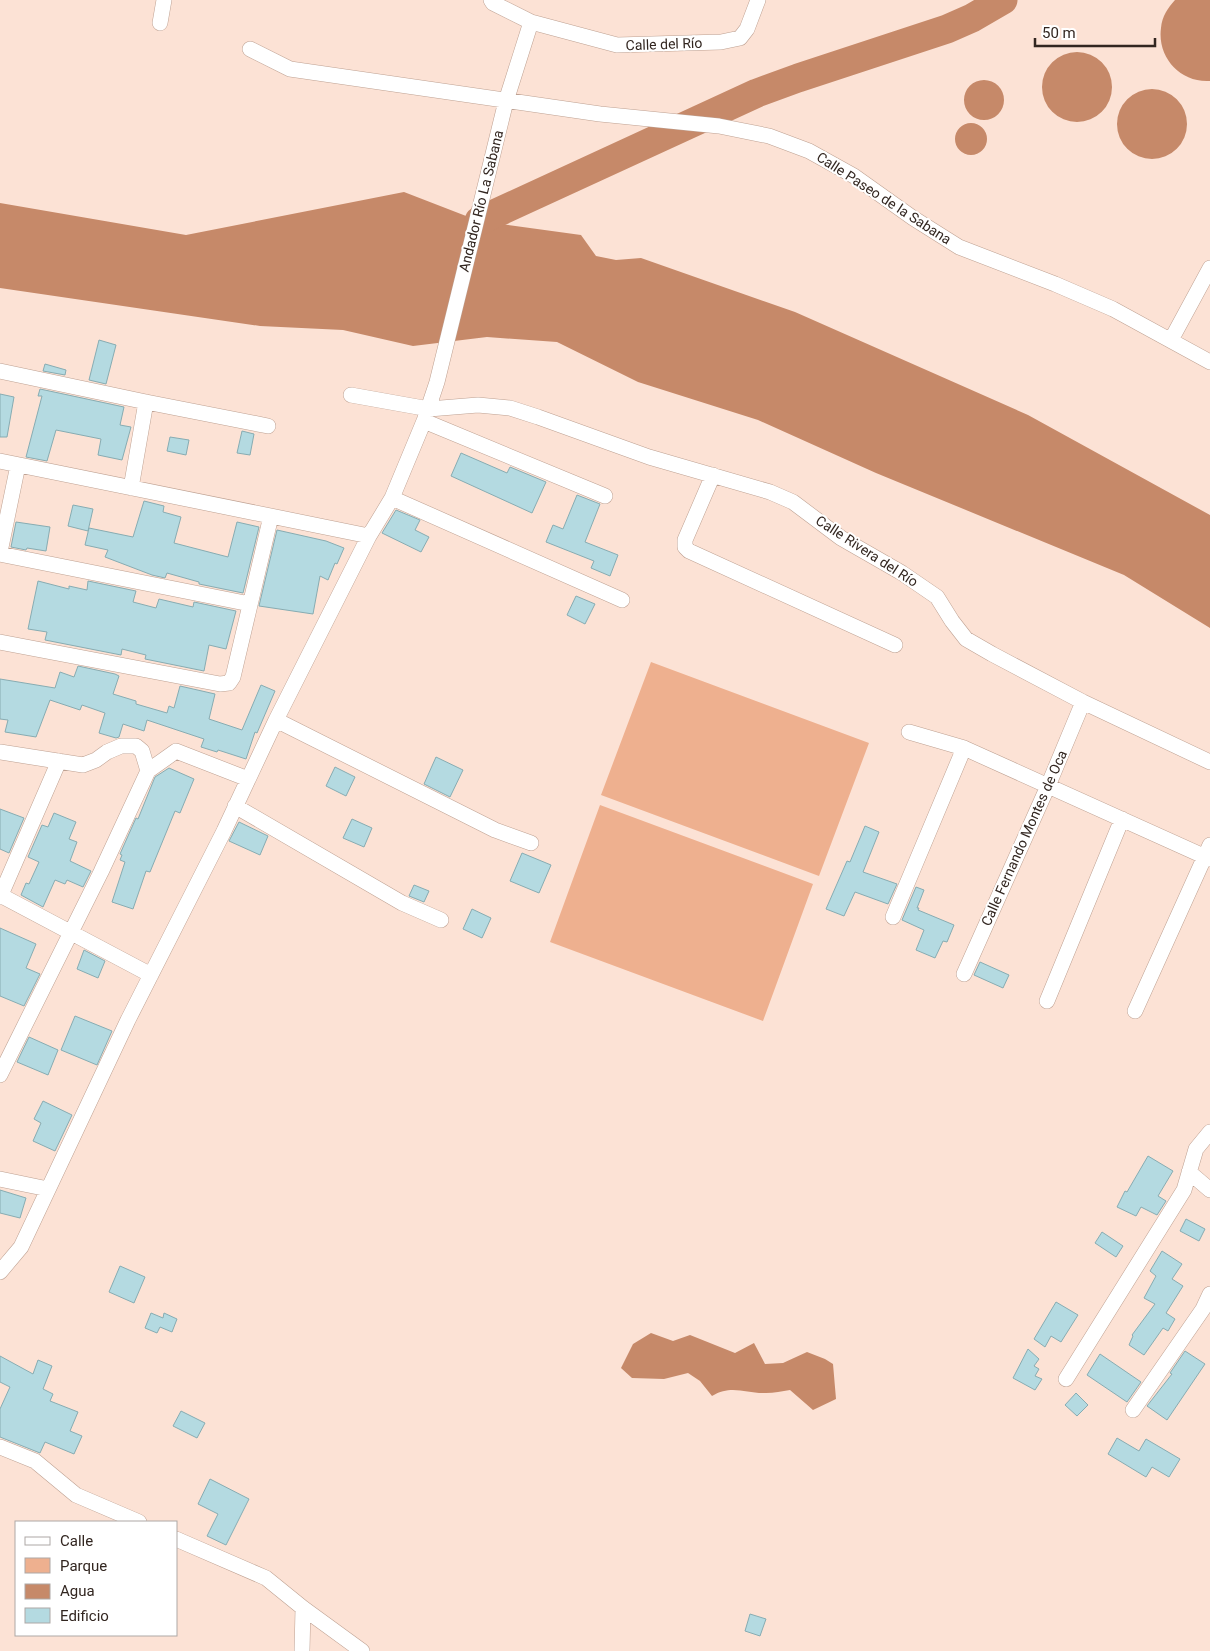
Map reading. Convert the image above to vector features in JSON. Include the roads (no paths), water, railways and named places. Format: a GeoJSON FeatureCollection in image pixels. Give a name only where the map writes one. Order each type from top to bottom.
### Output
{"type":"FeatureCollection","features":[{"type":"Feature","properties":{"kind":"street"},"geometry":{"type":"LineString","coordinates":[[160,23],[164,0]]}},
{"type":"Feature","properties":{"kind":"street","name":"Calle del Río"},"geometry":{"type":"LineString","coordinates":[[491,0],[493,3],[530,22],[618,45],[721,42],[740,38],[747,29],[758,0]]}},
{"type":"Feature","properties":{"kind":"street","name":"Andador Río La Sabana"},"geometry":{"type":"LineString","coordinates":[[0,1272],[21,1247],[150,975],[220,840],[276,720],[368,536],[392,498],[427,415],[437,382],[506,101],[530,22]]}},
{"type":"Feature","properties":{"kind":"street","name":"Calle Paseo de la Sabana"},"geometry":{"type":"LineString","coordinates":[[250,49],[290,69],[600,114],[719,126],[769,136],[809,151],[854,176],[913,218],[959,247],[1113,309],[1210,362]]}},
{"type":"Feature","properties":{"kind":"street"},"geometry":{"type":"LineString","coordinates":[[1171,340],[1205,288],[1210,268]]}},
{"type":"Feature","properties":{"kind":"street"},"geometry":{"type":"LineString","coordinates":[[0,371],[268,426]]}},
{"type":"Feature","properties":{"kind":"street"},"geometry":{"type":"LineString","coordinates":[[351,395],[427,415],[605,496]]}},
{"type":"Feature","properties":{"kind":"street"},"geometry":{"type":"LineString","coordinates":[[131,488],[146,402]]}},
{"type":"Feature","properties":{"kind":"street","name":"Calle Rivera del Río"},"geometry":{"type":"LineString","coordinates":[[427,415],[478,405],[510,408],[649,457],[770,492],[792,502],[842,538],[902,573],[937,597],[952,621],[966,638],[1083,702],[1210,762]]}},
{"type":"Feature","properties":{"kind":"street"},"geometry":{"type":"LineString","coordinates":[[0,461],[368,536]]}},
{"type":"Feature","properties":{"kind":"street"},"geometry":{"type":"LineString","coordinates":[[18,465],[0,553],[250,604]]}},
{"type":"Feature","properties":{"kind":"street"},"geometry":{"type":"LineString","coordinates":[[713,475],[685,540],[685,547],[690,551],[895,645]]}},
{"type":"Feature","properties":{"kind":"street"},"geometry":{"type":"LineString","coordinates":[[392,498],[622,600]]}},
{"type":"Feature","properties":{"kind":"street"},"geometry":{"type":"LineString","coordinates":[[0,642],[220,684],[229,683],[233,677],[271,516]]}},
{"type":"Feature","properties":{"kind":"street","name":"Calle Fernando Montes de Oca"},"geometry":{"type":"LineString","coordinates":[[964,974],[1048,786],[1083,702]]}},
{"type":"Feature","properties":{"kind":"street"},"geometry":{"type":"LineString","coordinates":[[276,720],[495,830],[531,843]]}},
{"type":"Feature","properties":{"kind":"street"},"geometry":{"type":"LineString","coordinates":[[909,732],[964,748],[1122,819],[1208,854],[1136,1011]]}},
{"type":"Feature","properties":{"kind":"street"},"geometry":{"type":"LineString","coordinates":[[0,752],[83,765],[121,746],[136,746],[142,751],[148,771]]}},
{"type":"Feature","properties":{"kind":"street"},"geometry":{"type":"LineString","coordinates":[[893,917],[964,748]]}},
{"type":"Feature","properties":{"kind":"street"},"geometry":{"type":"LineString","coordinates":[[0,1075],[101,872],[148,771],[176,751],[248,779]]}},
{"type":"Feature","properties":{"kind":"street"},"geometry":{"type":"LineString","coordinates":[[59,761],[0,896],[150,975]]}},
{"type":"Feature","properties":{"kind":"street"},"geometry":{"type":"LineString","coordinates":[[235,806],[402,903],[441,920]]}},
{"type":"Feature","properties":{"kind":"street"},"geometry":{"type":"LineString","coordinates":[[1047,1001],[1122,819]]}},
{"type":"Feature","properties":{"kind":"street"},"geometry":{"type":"LineString","coordinates":[[1066,1379],[1184,1190],[1196,1149],[1210,1132]]}},
{"type":"Feature","properties":{"kind":"street"},"geometry":{"type":"LineString","coordinates":[[1189,1172],[1210,1190]]}},
{"type":"Feature","properties":{"kind":"street"},"geometry":{"type":"LineString","coordinates":[[0,1179],[48,1189]]}},
{"type":"Feature","properties":{"kind":"street"},"geometry":{"type":"LineString","coordinates":[[1133,1410],[1203,1309],[1210,1294]]}},
{"type":"Feature","properties":{"kind":"street"},"geometry":{"type":"LineString","coordinates":[[0,1447],[35,1461],[76,1495],[137,1521]]}},
{"type":"Feature","properties":{"kind":"street"},"geometry":{"type":"LineString","coordinates":[[178,1539],[266,1578],[362,1651]]}},
{"type":"Feature","properties":{"kind":"street"},"geometry":{"type":"LineString","coordinates":[[302,1651],[303,1608]]}},
{"type":"Feature","properties":{"kind":"water"},"geometry":{"type":"Polygon","coordinates":[[[1175,0],[1210,0],[1210,81],[1189,78],[1180,73],[1167,58],[1163,49],[1161,39],[1162,24],[1166,12],[1175,0]]]}},
{"type":"Feature","properties":{"kind":"water"},"geometry":{"type":"Polygon","coordinates":[[[1084,52],[1097,58],[1106,67],[1110,73],[1112,87],[1110,101],[1102,112],[1091,120],[1070,122],[1063,120],[1052,112],[1044,101],[1042,80],[1044,73],[1052,62],[1063,54],[1084,52]]]}},
{"type":"Feature","properties":{"kind":"water"},"geometry":{"type":"Polygon","coordinates":[[[984,80],[998,86],[1004,100],[998,114],[984,120],[970,114],[964,100],[970,86],[984,80]]]}},
{"type":"Feature","properties":{"kind":"water"},"geometry":{"type":"Polygon","coordinates":[[[1159,89],[1172,95],[1181,104],[1185,110],[1187,124],[1185,138],[1177,149],[1166,157],[1145,159],[1138,157],[1127,149],[1119,138],[1117,117],[1119,110],[1127,99],[1138,91],[1159,89]]]}},
{"type":"Feature","properties":{"kind":"water"},"geometry":{"type":"Polygon","coordinates":[[[971,123],[977,124],[982,128],[986,133],[986,145],[982,150],[977,154],[971,155],[965,154],[960,150],[956,145],[955,139],[956,133],[960,128],[965,124],[971,123]]]}},
{"type":"Feature","properties":{"kind":"water"},"geometry":{"type":"Polygon","coordinates":[[[404,192],[479,221],[581,235],[596,256],[616,260],[641,258],[795,312],[1028,415],[1210,515],[1210,628],[1124,575],[876,473],[758,420],[638,382],[557,342],[487,337],[413,346],[343,330],[260,326],[0,288],[0,203],[186,235],[404,192]]]}},
{"type":"Feature","properties":{"kind":"water"},"geometry":{"type":"Polygon","coordinates":[[[651,1333],[673,1341],[690,1335],[735,1353],[754,1343],[765,1364],[783,1363],[807,1352],[833,1364],[836,1399],[813,1410],[790,1390],[759,1393],[733,1390],[719,1392],[712,1396],[700,1381],[688,1373],[664,1379],[632,1378],[621,1368],[633,1344],[651,1333]]]}},
{"type":"Feature","properties":{"kind":"waterway"},"geometry":{"type":"LineString","coordinates":[[479,221],[757,93],[947,29],[972,18],[1003,0]]}}]}
